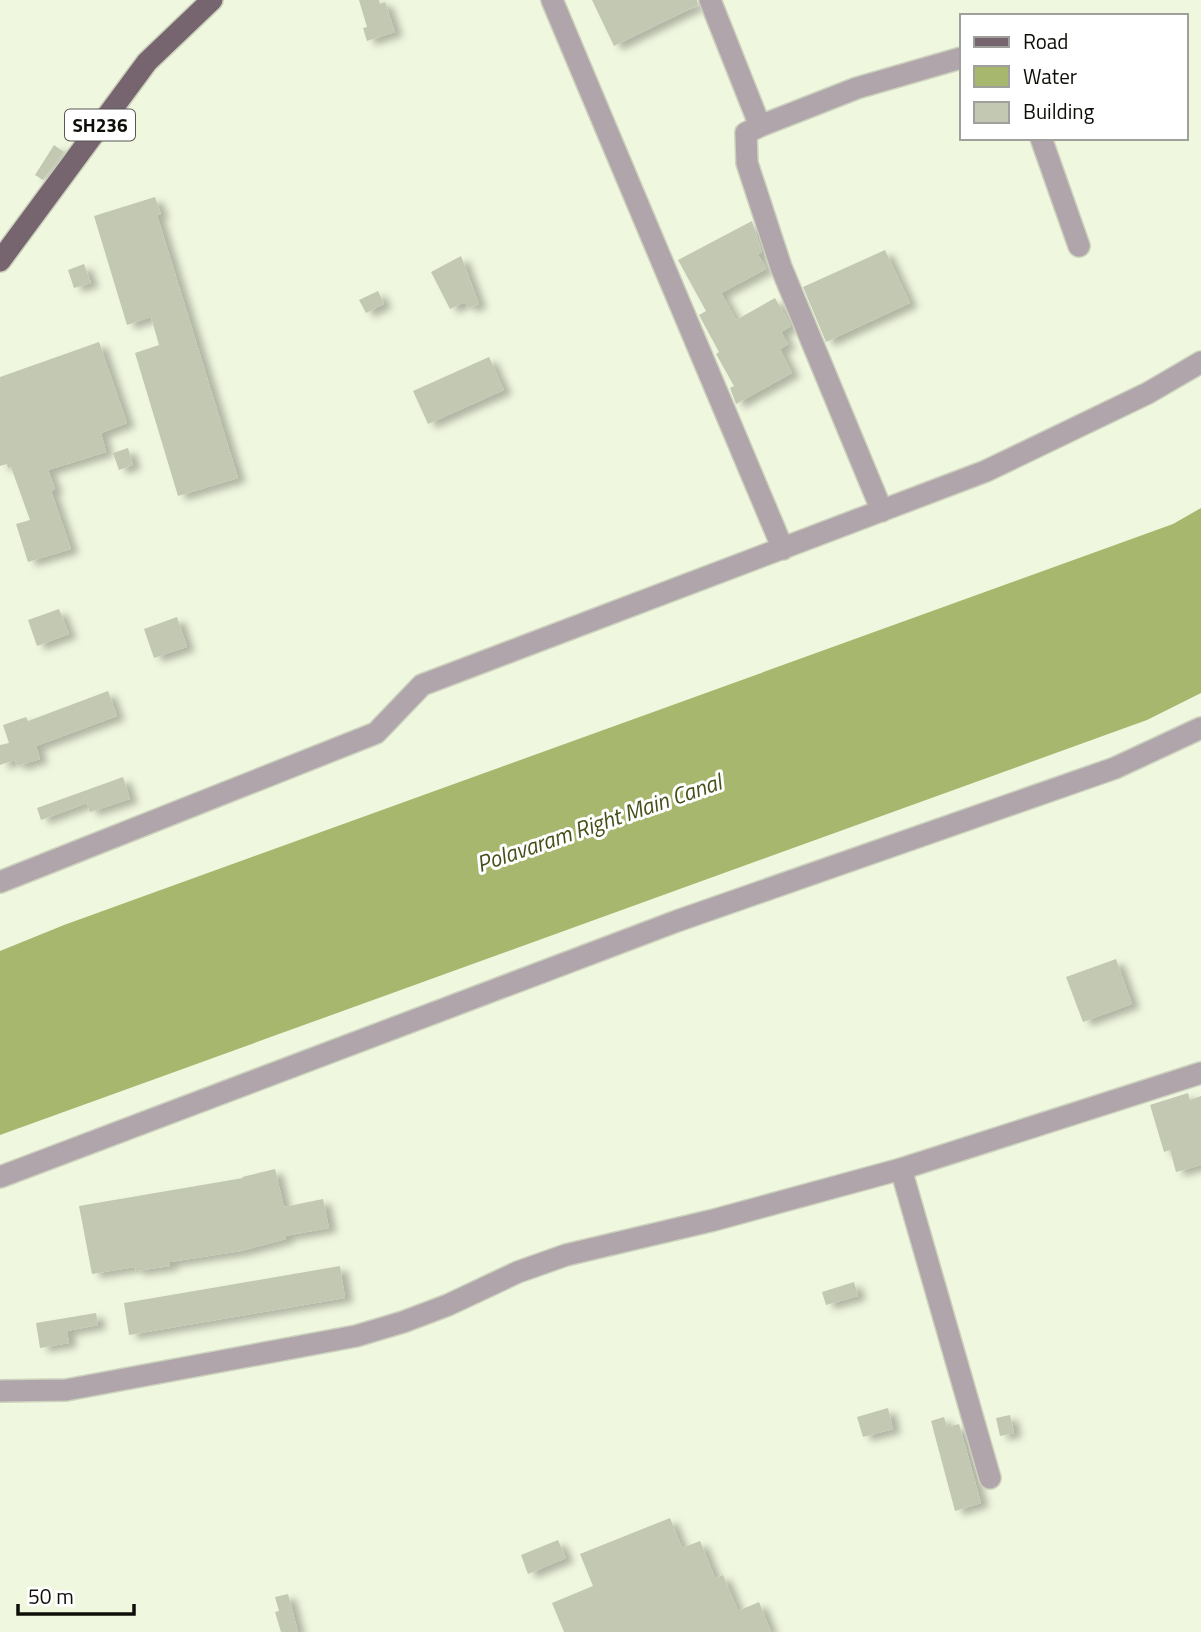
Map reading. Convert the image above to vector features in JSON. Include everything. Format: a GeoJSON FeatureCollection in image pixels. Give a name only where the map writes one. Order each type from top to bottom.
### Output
{"type":"FeatureCollection","features":[{"type":"Feature","properties":{"kind":"main road","name":"SH236"},"geometry":{"type":"LineString","coordinates":[[0,261],[147,62],[212,0]]}},
{"type":"Feature","properties":{"kind":"street"},"geometry":{"type":"LineString","coordinates":[[552,0],[783,549]]}},
{"type":"Feature","properties":{"kind":"street"},"geometry":{"type":"LineString","coordinates":[[710,0],[760,125]]}},
{"type":"Feature","properties":{"kind":"street"},"geometry":{"type":"LineString","coordinates":[[882,511],[781,267],[747,163],[746,133],[760,125],[857,88],[960,58]]}},
{"type":"Feature","properties":{"kind":"street"},"geometry":{"type":"LineString","coordinates":[[1042,140],[1079,246]]}},
{"type":"Feature","properties":{"kind":"street"},"geometry":{"type":"LineString","coordinates":[[0,882],[376,733],[422,685],[986,471],[1148,393],[1201,362]]}},
{"type":"Feature","properties":{"kind":"street"},"geometry":{"type":"LineString","coordinates":[[0,1177],[677,921],[1115,768],[1201,727]]}},
{"type":"Feature","properties":{"kind":"street"},"geometry":{"type":"LineString","coordinates":[[0,1391],[66,1390],[356,1336],[414,1318],[518,1272],[566,1255],[714,1220],[901,1169],[1201,1073]]}},
{"type":"Feature","properties":{"kind":"street"},"geometry":{"type":"LineString","coordinates":[[901,1169],[990,1478]]}},
{"type":"Feature","properties":{"kind":"water","name":"Polavaram Right Main Canal"},"geometry":{"type":"Polygon","coordinates":[[[1201,508],[1201,693],[1147,720],[0,1135],[0,951],[64,925],[1173,524],[1201,508]]]}},
{"type":"Feature","properties":{"kind":"building"},"geometry":{"type":"Polygon","coordinates":[[[359,0],[379,0],[380,4],[385,2],[395,32],[367,41],[363,28],[367,27],[359,0]]]}},
{"type":"Feature","properties":{"kind":"building"},"geometry":{"type":"Polygon","coordinates":[[[592,0],[697,0],[698,5],[614,46],[592,0]]]}},
{"type":"Feature","properties":{"kind":"building"},"geometry":{"type":"Polygon","coordinates":[[[54,145],[64,152],[43,180],[35,175],[54,145]]]}},
{"type":"Feature","properties":{"kind":"building"},"geometry":{"type":"Polygon","coordinates":[[[155,197],[161,214],[157,215],[238,478],[178,496],[135,353],[159,345],[151,317],[127,325],[94,216],[155,197]]]}},
{"type":"Feature","properties":{"kind":"building"},"geometry":{"type":"Polygon","coordinates":[[[752,221],[762,252],[758,254],[766,269],[721,293],[736,320],[775,298],[791,326],[781,332],[788,344],[780,349],[792,373],[736,404],[730,388],[734,386],[699,315],[706,311],[678,260],[752,221]]]}},
{"type":"Feature","properties":{"kind":"building"},"geometry":{"type":"Polygon","coordinates":[[[885,250],[910,303],[826,342],[803,287],[885,250]]]}},
{"type":"Feature","properties":{"kind":"building"},"geometry":{"type":"Polygon","coordinates":[[[461,256],[479,304],[468,308],[465,302],[450,309],[431,272],[461,256]]]}},
{"type":"Feature","properties":{"kind":"building"},"geometry":{"type":"Polygon","coordinates":[[[84,264],[91,283],[74,288],[68,270],[84,264]]]}},
{"type":"Feature","properties":{"kind":"building"},"geometry":{"type":"Polygon","coordinates":[[[378,291],[384,304],[366,313],[359,300],[378,291]]]}},
{"type":"Feature","properties":{"kind":"building"},"geometry":{"type":"Polygon","coordinates":[[[99,342],[127,423],[101,433],[106,452],[48,470],[55,489],[51,491],[71,549],[28,562],[16,524],[30,520],[11,467],[8,468],[7,464],[0,466],[0,377],[99,342]]]}},
{"type":"Feature","properties":{"kind":"building"},"geometry":{"type":"Polygon","coordinates":[[[489,357],[504,390],[428,424],[413,391],[489,357]]]}},
{"type":"Feature","properties":{"kind":"building"},"geometry":{"type":"Polygon","coordinates":[[[128,448],[133,465],[119,470],[113,453],[128,448]]]}},
{"type":"Feature","properties":{"kind":"building"},"geometry":{"type":"Polygon","coordinates":[[[59,609],[69,634],[37,646],[28,620],[59,609]]]}},
{"type":"Feature","properties":{"kind":"building"},"geometry":{"type":"Polygon","coordinates":[[[177,617],[187,647],[154,658],[144,629],[177,617]]]}},
{"type":"Feature","properties":{"kind":"building"},"geometry":{"type":"Polygon","coordinates":[[[108,691],[117,716],[36,746],[40,759],[17,766],[15,760],[0,765],[0,745],[9,743],[3,725],[26,717],[28,721],[108,691]]]}},
{"type":"Feature","properties":{"kind":"building"},"geometry":{"type":"Polygon","coordinates":[[[123,777],[130,799],[90,812],[87,803],[41,820],[37,808],[123,777]]]}},
{"type":"Feature","properties":{"kind":"building"},"geometry":{"type":"Polygon","coordinates":[[[1116,959],[1132,1004],[1083,1022],[1066,977],[1116,959]]]}},
{"type":"Feature","properties":{"kind":"building"},"geometry":{"type":"Polygon","coordinates":[[[1188,1093],[1190,1100],[1201,1096],[1201,1165],[1176,1172],[1170,1150],[1164,1152],[1150,1105],[1188,1093]]]}},
{"type":"Feature","properties":{"kind":"building"},"geometry":{"type":"Polygon","coordinates":[[[275,1169],[284,1207],[323,1199],[329,1228],[285,1236],[286,1239],[241,1251],[170,1262],[170,1266],[136,1271],[135,1267],[92,1274],[79,1206],[243,1178],[275,1169]]]}},
{"type":"Feature","properties":{"kind":"building"},"geometry":{"type":"Polygon","coordinates":[[[340,1266],[345,1298],[129,1335],[124,1303],[340,1266]]]}},
{"type":"Feature","properties":{"kind":"building"},"geometry":{"type":"Polygon","coordinates":[[[854,1282],[858,1296],[826,1305],[822,1292],[854,1282]]]}},
{"type":"Feature","properties":{"kind":"building"},"geometry":{"type":"Polygon","coordinates":[[[96,1313],[98,1325],[67,1331],[69,1343],[40,1348],[36,1323],[96,1313]]]}},
{"type":"Feature","properties":{"kind":"building"},"geometry":{"type":"Polygon","coordinates":[[[888,1408],[893,1429],[863,1437],[857,1417],[888,1408]]]}},
{"type":"Feature","properties":{"kind":"building"},"geometry":{"type":"Polygon","coordinates":[[[1010,1415],[1014,1433],[1000,1436],[996,1418],[1010,1415]]]}},
{"type":"Feature","properties":{"kind":"building"},"geometry":{"type":"Polygon","coordinates":[[[944,1417],[947,1427],[959,1424],[981,1503],[955,1511],[931,1421],[944,1417]]]}},
{"type":"Feature","properties":{"kind":"building"},"geometry":{"type":"Polygon","coordinates":[[[670,1518],[682,1548],[700,1541],[715,1578],[723,1575],[738,1611],[759,1602],[771,1632],[564,1632],[552,1603],[593,1586],[580,1554],[670,1518]]]}},
{"type":"Feature","properties":{"kind":"building"},"geometry":{"type":"Polygon","coordinates":[[[558,1540],[566,1558],[528,1574],[521,1555],[558,1540]]]}},
{"type":"Feature","properties":{"kind":"building"},"geometry":{"type":"Polygon","coordinates":[[[288,1594],[298,1632],[281,1632],[275,1612],[279,1611],[275,1597],[288,1594]]]}}]}
